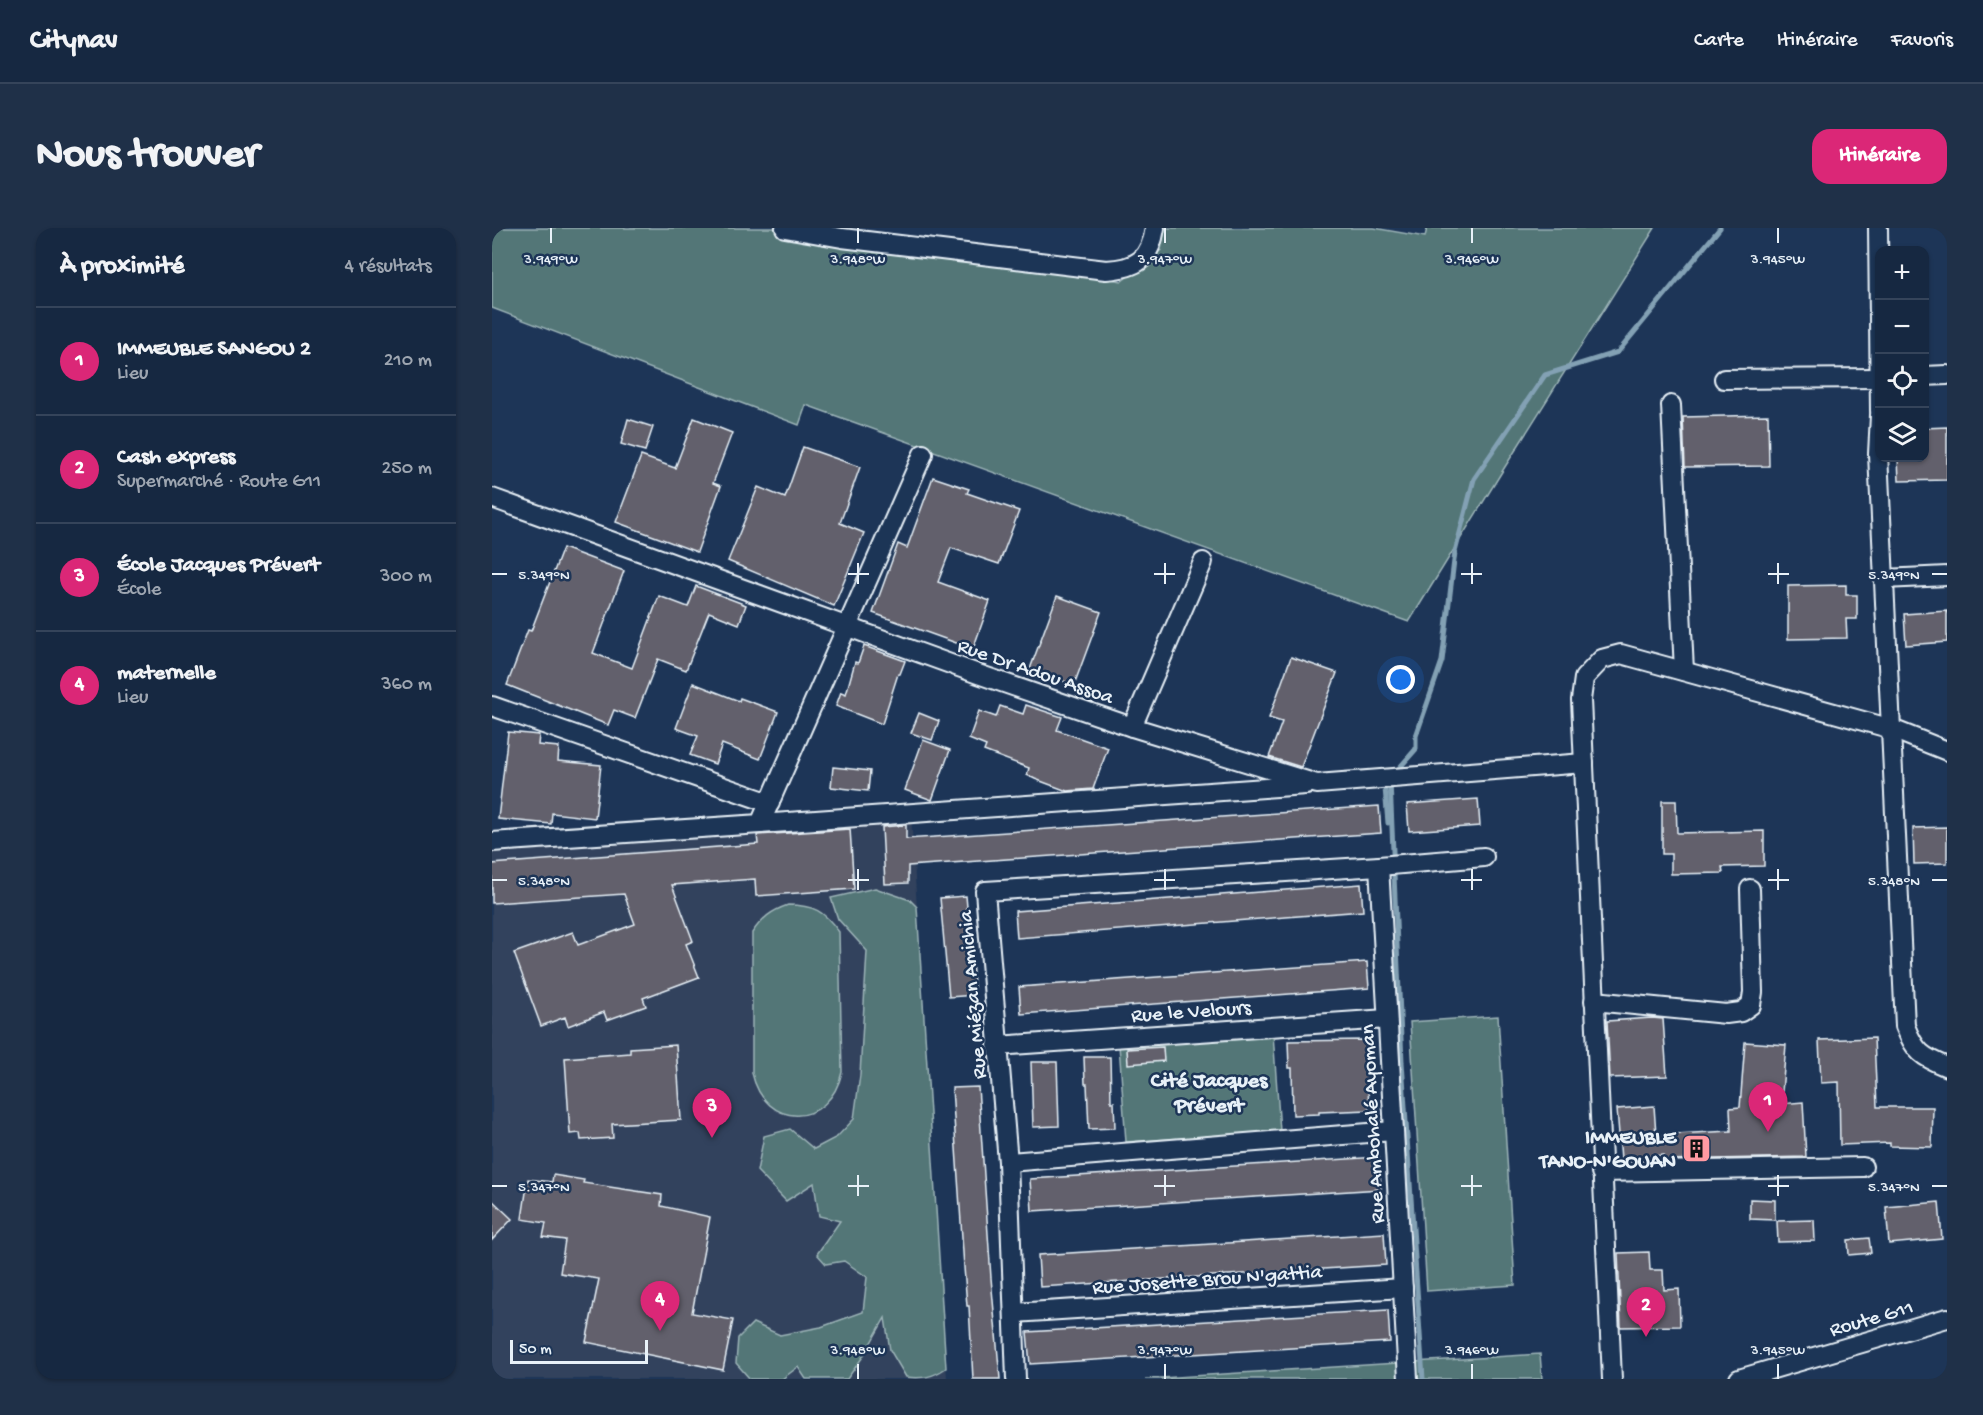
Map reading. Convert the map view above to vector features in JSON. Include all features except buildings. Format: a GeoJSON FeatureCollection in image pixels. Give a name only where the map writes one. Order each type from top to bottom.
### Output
{"type":"FeatureCollection","features":[{"type":"Feature","properties":{"kind":"street"},"geometry":{"type":"LineString","coordinates":[[785,228],[843,233],[1106,270],[1126,269],[1140,261],[1152,246],[1155,228]]}},
{"type":"Feature","properties":{"kind":"street"},"geometry":{"type":"LineString","coordinates":[[1878,228],[1879,354]]}},
{"type":"Feature","properties":{"kind":"street"},"geometry":{"type":"LineString","coordinates":[[1929,376],[1947,375]]}},
{"type":"Feature","properties":{"kind":"street"},"geometry":{"type":"LineString","coordinates":[[1724,379],[1875,378]]}},
{"type":"Feature","properties":{"kind":"street"},"geometry":{"type":"LineString","coordinates":[[1671,405],[1684,671]]}},
{"type":"Feature","properties":{"kind":"street"},"geometry":{"type":"LineString","coordinates":[[760,824],[924,454]]}},
{"type":"Feature","properties":{"kind":"street"},"geometry":{"type":"LineString","coordinates":[[1878,462],[1905,1026],[1912,1044],[1924,1058],[1947,1067]]}},
{"type":"Feature","properties":{"kind":"street","name":"Rue Dr Adou Assoa"},"geometry":{"type":"LineString","coordinates":[[492,498],[1132,727],[1317,784],[1584,763]]}},
{"type":"Feature","properties":{"kind":"street"},"geometry":{"type":"LineString","coordinates":[[1132,727],[1203,562]]}},
{"type":"Feature","properties":{"kind":"street"},"geometry":{"type":"LineString","coordinates":[[1884,579],[1947,576]]}},
{"type":"Feature","properties":{"kind":"street"},"geometry":{"type":"LineString","coordinates":[[1612,1379],[1581,700],[1584,678],[1602,659],[1621,654],[1892,729],[1947,751]]}},
{"type":"Feature","properties":{"kind":"street"},"geometry":{"type":"LineString","coordinates":[[492,706],[770,802]]}},
{"type":"Feature","properties":{"kind":"street"},"geometry":{"type":"LineString","coordinates":[[492,842],[1317,784]]}},
{"type":"Feature","properties":{"kind":"street","name":"Rue Miézan Amichia"},"geometry":{"type":"LineString","coordinates":[[1016,1379],[1008,1162],[986,891],[1379,866],[1484,857]]}},
{"type":"Feature","properties":{"kind":"street","name":"Rue Ambohalé Ayoman"},"geometry":{"type":"LineString","coordinates":[[1379,866],[1408,1379]]}},
{"type":"Feature","properties":{"kind":"street"},"geometry":{"type":"LineString","coordinates":[[1594,1000],[1726,1014],[1741,1012],[1751,1005],[1753,992],[1750,890]]}},
{"type":"Feature","properties":{"kind":"street","name":"Rue le Velours"},"geometry":{"type":"LineString","coordinates":[[997,1046],[1387,1019]]}},
{"type":"Feature","properties":{"kind":"street"},"geometry":{"type":"LineString","coordinates":[[1008,1162],[1393,1131]]}},
{"type":"Feature","properties":{"kind":"street"},"geometry":{"type":"LineString","coordinates":[[1601,1172],[1863,1167]]}},
{"type":"Feature","properties":{"kind":"street","name":"Rue Josette Brou N'gattia"},"geometry":{"type":"LineString","coordinates":[[1014,1313],[1403,1288]]}},
{"type":"Feature","properties":{"kind":"street","name":"Route G11"},"geometry":{"type":"LineString","coordinates":[[1739,1379],[1947,1318]]}},
{"type":"Feature","properties":{"kind":"shaded area"},"geometry":{"type":"Polygon","coordinates":[[[911,815],[947,1379],[492,1379],[492,846],[911,815]]]}},
{"type":"Feature","properties":{"kind":"green space"},"geometry":{"type":"Polygon","coordinates":[[[492,228],[795,228],[1122,281],[1161,250],[1165,228],[1374,228],[1425,237],[1427,228],[1655,228],[1409,622],[806,405],[799,425],[492,308],[492,228]]]}},
{"type":"Feature","properties":{"kind":"green space"},"geometry":{"type":"Polygon","coordinates":[[[875,888],[910,900],[917,907],[946,1368],[928,1377],[906,1377],[890,1350],[885,1318],[847,1379],[806,1379],[798,1367],[782,1379],[750,1379],[736,1363],[738,1338],[753,1323],[780,1335],[821,1327],[863,1312],[867,1277],[844,1261],[826,1264],[817,1254],[840,1221],[819,1216],[814,1183],[786,1201],[757,1171],[764,1136],[790,1129],[814,1149],[837,1137],[854,1119],[860,1075],[867,951],[838,919],[831,898],[875,888]]]}},
{"type":"Feature","properties":{"kind":"green space"},"geometry":{"type":"Polygon","coordinates":[[[788,905],[805,906],[818,911],[839,932],[842,1072],[835,1091],[824,1104],[811,1112],[797,1115],[783,1113],[770,1105],[759,1092],[752,1073],[752,933],[767,916],[788,905]]]}},
{"type":"Feature","properties":{"kind":"green space"},"geometry":{"type":"Polygon","coordinates":[[[1498,1016],[1515,1285],[1427,1291],[1410,1022],[1498,1016]]]}},
{"type":"Feature","properties":{"kind":"green space"},"geometry":{"type":"Polygon","coordinates":[[[1273,1034],[1280,1131],[1126,1142],[1119,1045],[1273,1034]]]}},
{"type":"Feature","properties":{"kind":"green space"},"geometry":{"type":"Polygon","coordinates":[[[1540,1354],[1542,1379],[1145,1379],[1540,1354]]]}},
{"type":"Feature","properties":{"kind":"waterway"},"geometry":{"type":"LineString","coordinates":[[1394,774],[1416,749],[1416,736],[1442,661],[1455,552],[1474,479],[1545,375],[1618,352],[1720,228]]}},
{"type":"Feature","properties":{"kind":"waterway"},"geometry":{"type":"LineString","coordinates":[[1390,781],[1402,1062],[1423,1379]]}},
{"type":"Feature","properties":{"kind":"waterway"},"geometry":{"type":"LineString","coordinates":[[1385,788],[1388,823]]}},
{"type":"Feature","properties":{"kind":"place","name":"IMMEUBLE SANGOU 2"},"geometry":{"type":"Point","coordinates":[1768,1132]}},
{"type":"Feature","properties":{"kind":"place","name":"École Jacques Prévert"},"geometry":{"type":"Point","coordinates":[712,1138]}},
{"type":"Feature","properties":{"kind":"place","name":"IMMEUBLE TANO-N'GOUAN"},"geometry":{"type":"Point","coordinates":[1697,1148]}},
{"type":"Feature","properties":{"kind":"place","name":"maternelle"},"geometry":{"type":"Point","coordinates":[660,1331]}},
{"type":"Feature","properties":{"kind":"place","name":"Cash express"},"geometry":{"type":"Point","coordinates":[1646,1337]}},
{"type":"Feature","properties":{"kind":"district","name":"Cité Jacques Prévert"},"geometry":{"type":"Point","coordinates":[1209,1090]}}]}
